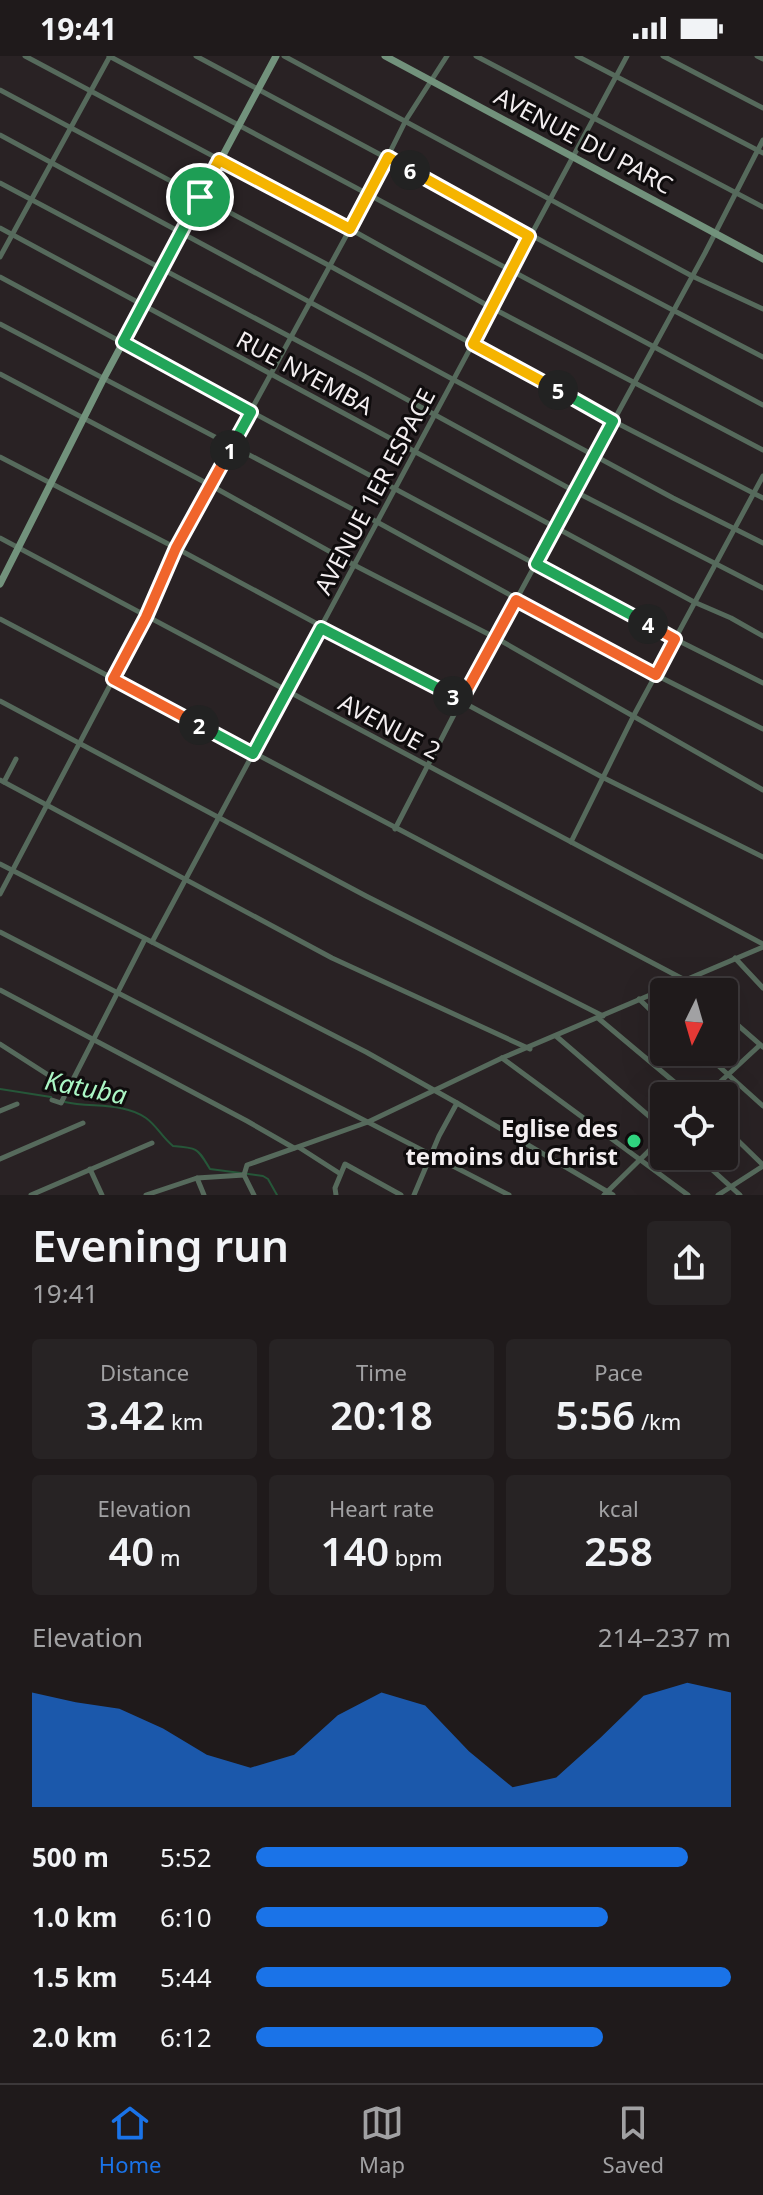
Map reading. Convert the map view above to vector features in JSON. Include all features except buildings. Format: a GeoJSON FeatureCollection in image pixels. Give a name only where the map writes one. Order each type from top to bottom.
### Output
{"type":"FeatureCollection","features":[{"type":"Feature","properties":{"kind":"street"},"geometry":{"type":"LineString","coordinates":[[25,56],[633,384],[763,450]]}},
{"type":"Feature","properties":{"kind":"street"},"geometry":{"type":"LineString","coordinates":[[0,257],[109,56],[763,405]]}},
{"type":"Feature","properties":{"kind":"street"},"geometry":{"type":"LineString","coordinates":[[196,56],[388,157],[529,236],[763,357]]}},
{"type":"Feature","properties":{"kind":"street"},"geometry":{"type":"LineString","coordinates":[[0,584],[142,305],[276,56]]}},
{"type":"Feature","properties":{"kind":"street"},"geometry":{"type":"LineString","coordinates":[[284,56],[692,276],[763,309]]}},
{"type":"Feature","properties":{"kind":"street","name":"AVENUE DU PARC"},"geometry":{"type":"LineString","coordinates":[[385,56],[763,259]]}},
{"type":"Feature","properties":{"kind":"street"},"geometry":{"type":"LineString","coordinates":[[0,894],[146,617],[176,548],[369,194],[406,120],[447,56]]}},
{"type":"Feature","properties":{"kind":"street"},"geometry":{"type":"LineString","coordinates":[[476,56],[763,207]]}},
{"type":"Feature","properties":{"kind":"street"},"geometry":{"type":"LineString","coordinates":[[577,56],[760,151]]}},
{"type":"Feature","properties":{"kind":"street","name":"AVENUE 1ER ESPACE"},"geometry":{"type":"LineString","coordinates":[[152,942],[627,56]]}},
{"type":"Feature","properties":{"kind":"street"},"geometry":{"type":"LineString","coordinates":[[663,56],[763,108]]}},
{"type":"Feature","properties":{"kind":"street"},"geometry":{"type":"LineString","coordinates":[[757,56],[763,59]]}},
{"type":"Feature","properties":{"kind":"street"},"geometry":{"type":"LineString","coordinates":[[0,90],[613,421],[763,498]]}},
{"type":"Feature","properties":{"kind":"street"},"geometry":{"type":"LineString","coordinates":[[0,135],[454,381],[763,543]]}},
{"type":"Feature","properties":{"kind":"street"},"geometry":{"type":"LineString","coordinates":[[395,829],[574,491],[760,151],[763,140]]}},
{"type":"Feature","properties":{"kind":"street"},"geometry":{"type":"LineString","coordinates":[[0,183],[574,491],[763,588]]}},
{"type":"Feature","properties":{"kind":"street","name":"RUE NYEMBA"},"geometry":{"type":"LineString","coordinates":[[0,228],[415,453],[763,636]]}},
{"type":"Feature","properties":{"kind":"street"},"geometry":{"type":"LineString","coordinates":[[0,277],[675,639],[763,683]]}},
{"type":"Feature","properties":{"kind":"street"},"geometry":{"type":"LineString","coordinates":[[0,324],[377,522],[656,675],[763,729]]}},
{"type":"Feature","properties":{"kind":"street"},"geometry":{"type":"LineString","coordinates":[[0,374],[496,638],[763,790]]}},
{"type":"Feature","properties":{"kind":"street"},"geometry":{"type":"LineString","coordinates":[[0,457],[602,777],[763,857]]}},
{"type":"Feature","properties":{"kind":"street"},"geometry":{"type":"LineString","coordinates":[[571,842],[634,715],[763,476]]}},
{"type":"Feature","properties":{"kind":"street","name":"AVENUE 2"},"geometry":{"type":"LineString","coordinates":[[0,538],[763,945]]}},
{"type":"Feature","properties":{"kind":"street"},"geometry":{"type":"LineString","coordinates":[[0,619],[681,978]]}},
{"type":"Feature","properties":{"kind":"street"},"geometry":{"type":"LineString","coordinates":[[0,701],[600,1017],[675,1082]]}},
{"type":"Feature","properties":{"kind":"street"},"geometry":{"type":"LineString","coordinates":[[16,759],[2,781],[332,958],[530,1049]]}},
{"type":"Feature","properties":{"kind":"street"},"geometry":{"type":"LineString","coordinates":[[0,864],[326,1031],[457,1103],[608,1194],[650,1149]]}},
{"type":"Feature","properties":{"kind":"street"},"geometry":{"type":"LineString","coordinates":[[0,932],[509,1195]]}},
{"type":"Feature","properties":{"kind":"street"},"geometry":{"type":"LineString","coordinates":[[52,1100],[62,1100],[145,939]]}},
{"type":"Feature","properties":{"kind":"street"},"geometry":{"type":"LineString","coordinates":[[685,978],[763,945]]}},
{"type":"Feature","properties":{"kind":"street"},"geometry":{"type":"LineString","coordinates":[[735,958],[763,988]]}},
{"type":"Feature","properties":{"kind":"street"},"geometry":{"type":"LineString","coordinates":[[0,990],[339,1173]]}},
{"type":"Feature","properties":{"kind":"street"},"geometry":{"type":"LineString","coordinates":[[150,1194],[197,1178],[244,1172],[297,1148],[368,1122],[502,1058],[530,1049],[650,994]]}},
{"type":"Feature","properties":{"kind":"street"},"geometry":{"type":"LineString","coordinates":[[639,999],[650,1010]]}},
{"type":"Feature","properties":{"kind":"street"},"geometry":{"type":"LineString","coordinates":[[720,1082],[762,1046],[738,1025]]}},
{"type":"Feature","properties":{"kind":"street"},"geometry":{"type":"LineString","coordinates":[[556,1036],[650,1117]]}},
{"type":"Feature","properties":{"kind":"street"},"geometry":{"type":"LineString","coordinates":[[0,1044],[67,1087]]}},
{"type":"Feature","properties":{"kind":"street"},"geometry":{"type":"LineString","coordinates":[[502,1058],[688,1195]]}},
{"type":"Feature","properties":{"kind":"street"},"geometry":{"type":"LineString","coordinates":[[719,1066],[763,1106]]}},
{"type":"Feature","properties":{"kind":"street"},"geometry":{"type":"LineString","coordinates":[[414,1195],[457,1103]]}},
{"type":"Feature","properties":{"kind":"street"},"geometry":{"type":"LineString","coordinates":[[0,1111],[17,1104]]}},
{"type":"Feature","properties":{"kind":"street"},"geometry":{"type":"LineString","coordinates":[[0,1159],[83,1123]]}},
{"type":"Feature","properties":{"kind":"street"},"geometry":{"type":"LineString","coordinates":[[718,1195],[763,1165],[738,1141]]}},
{"type":"Feature","properties":{"kind":"street"},"geometry":{"type":"LineString","coordinates":[[31,1195],[152,1143]]}},
{"type":"Feature","properties":{"kind":"street"},"geometry":{"type":"LineString","coordinates":[[336,1195],[339,1173],[345,1164],[401,1195]]}},
{"type":"Feature","properties":{"kind":"street"},"geometry":{"type":"LineString","coordinates":[[90,1169],[102,1195]]}},
{"type":"Feature","properties":{"kind":"street"},"geometry":{"type":"LineString","coordinates":[[712,1170],[740,1195]]}},
{"type":"Feature","properties":{"kind":"street"},"geometry":{"type":"LineString","coordinates":[[244,1172],[254,1195]]}},
{"type":"Feature","properties":{"kind":"street"},"geometry":{"type":"LineString","coordinates":[[197,1178],[204,1195]]}},
{"type":"Feature","properties":{"kind":"waterway","name":"Katuba"},"geometry":{"type":"LineString","coordinates":[[0,1089],[51,1097]]}},
{"type":"Feature","properties":{"kind":"waterway","name":"Katuba"},"geometry":{"type":"LineString","coordinates":[[65,1102],[117,1107],[137,1113],[150,1121],[173,1146],[196,1150],[210,1169],[263,1176],[277,1195]]}},
{"type":"Feature","properties":{"kind":"place","name":"Eglise des temoins du Christ"},"geometry":{"type":"Point","coordinates":[634,1141]}},
{"type":"Feature","properties":{"kind":"route"},"geometry":{"type":"LineString","coordinates":[[388,157],[529,236],[473,344],[613,421],[536,564],[675,639],[656,675],[516,600],[461,701],[321,628],[253,754],[113,679],[146,617],[176,548],[251,412],[123,342],[200,197],[219,160],[350,229],[388,157]]}}]}
